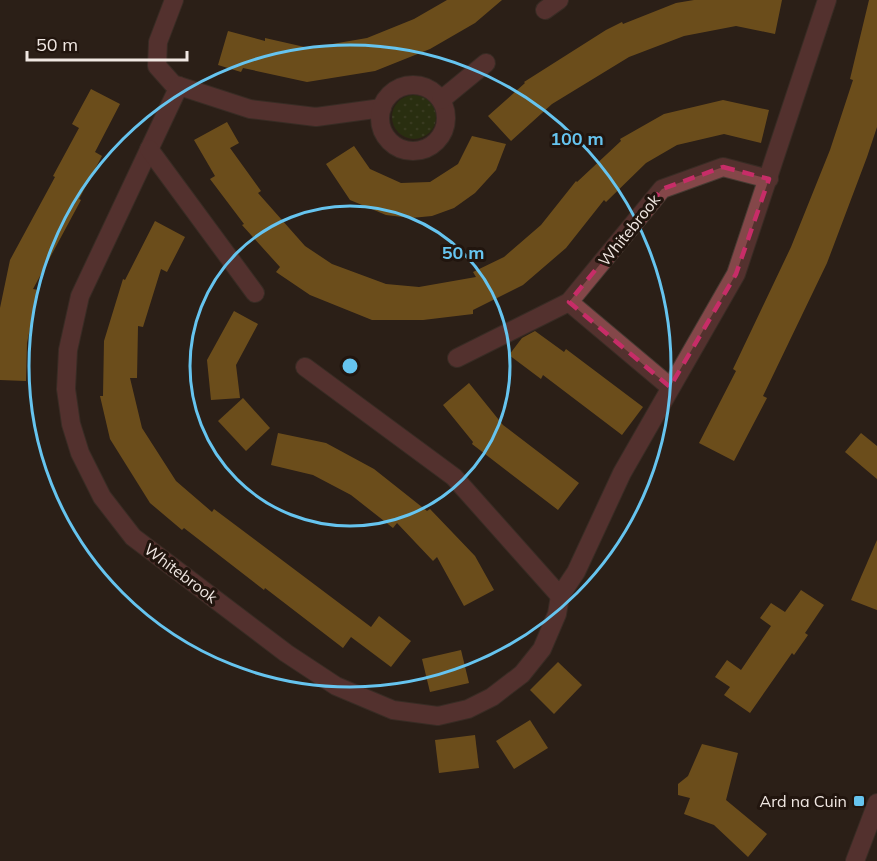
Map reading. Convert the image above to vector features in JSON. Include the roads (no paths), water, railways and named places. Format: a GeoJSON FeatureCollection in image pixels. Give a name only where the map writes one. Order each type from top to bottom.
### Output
{"type":"FeatureCollection","features":[{"type":"Feature","properties":{"kind":"street"},"geometry":{"type":"LineString","coordinates":[[174,0],[158,42],[157,66],[173,84],[250,109],[316,117],[382,108]]}},
{"type":"Feature","properties":{"kind":"street","name":"Whitebrook"},"geometry":{"type":"LineString","coordinates":[[179,86],[80,296],[68,350],[66,389],[71,424],[80,453],[102,497],[133,537],[286,653],[336,686],[393,710],[438,716],[468,709],[492,698],[522,674],[542,649],[557,614],[560,596],[576,572],[622,473],[736,274],[827,0]]}},
{"type":"Feature","properties":{"kind":"street"},"geometry":{"type":"LineString","coordinates":[[441,100],[486,63]]}},
{"type":"Feature","properties":{"kind":"street"},"geometry":{"type":"LineString","coordinates":[[404,86],[425,87],[441,100],[446,110],[446,122],[437,141],[428,148],[417,151],[396,147],[382,130],[380,119],[382,108],[394,91],[404,86]]}},
{"type":"Feature","properties":{"kind":"street"},"geometry":{"type":"LineString","coordinates":[[149,149],[255,293]]}},
{"type":"Feature","properties":{"kind":"street","name":"Whitebrook"},"geometry":{"type":"LineString","coordinates":[[457,358],[569,302],[662,189],[723,167],[769,179]]}},
{"type":"Feature","properties":{"kind":"street"},"geometry":{"type":"LineString","coordinates":[[569,302],[670,387]]}},
{"type":"Feature","properties":{"kind":"street"},"geometry":{"type":"LineString","coordinates":[[305,367],[454,477],[560,596]]}},
{"type":"Feature","properties":{"kind":"street"},"geometry":{"type":"LineString","coordinates":[[855,861],[877,803]]}},
{"type":"Feature","properties":{"kind":"place","name":"Ard na Cuin"},"geometry":{"type":"Point","coordinates":[859,801]}}]}
